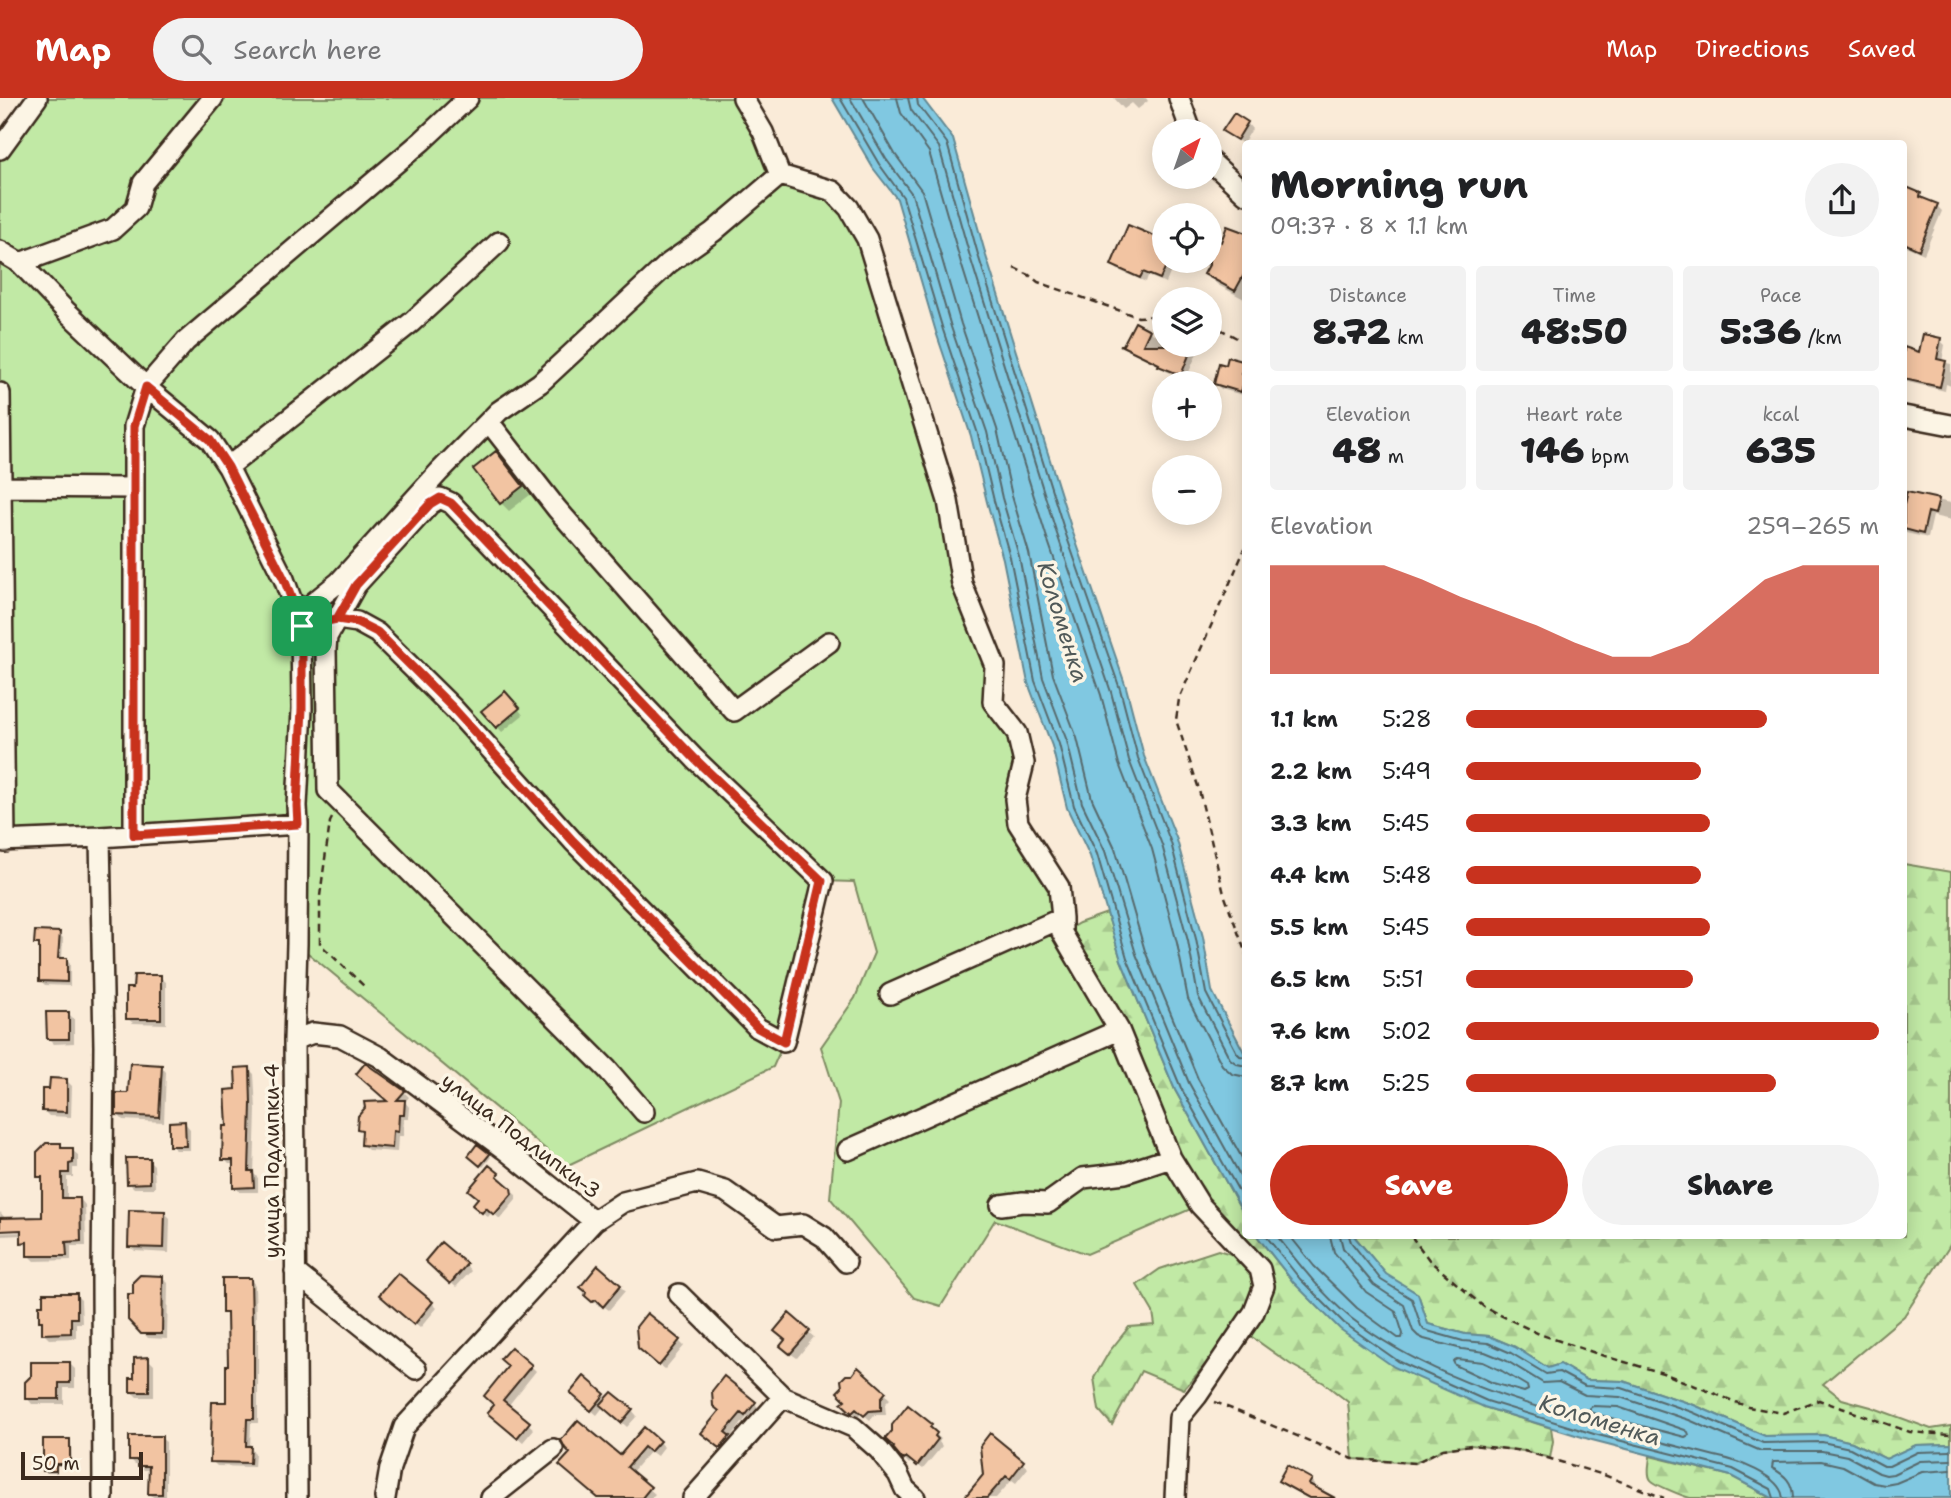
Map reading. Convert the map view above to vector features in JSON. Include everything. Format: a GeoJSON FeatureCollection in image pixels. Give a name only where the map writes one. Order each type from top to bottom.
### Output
{"type":"FeatureCollection","features":[{"type":"Feature","properties":{"kind":"street"},"geometry":{"type":"LineString","coordinates":[[0,149],[37,98]]}},
{"type":"Feature","properties":{"kind":"street"},"geometry":{"type":"LineString","coordinates":[[20,263],[113,229],[136,208],[143,183],[212,98]]}},
{"type":"Feature","properties":{"kind":"street"},"geometry":{"type":"LineString","coordinates":[[134,835],[134,426],[146,387],[186,341],[422,141],[468,98]]}},
{"type":"Feature","properties":{"kind":"street"},"geometry":{"type":"LineString","coordinates":[[743,98],[763,132],[780,176]]}},
{"type":"Feature","properties":{"kind":"street"},"geometry":{"type":"LineString","coordinates":[[1179,98],[1187,119]]}},
{"type":"Feature","properties":{"kind":"street"},"geometry":{"type":"LineString","coordinates":[[1222,172],[1242,190]]}},
{"type":"Feature","properties":{"kind":"street"},"geometry":{"type":"LineString","coordinates":[[300,620],[499,411],[541,383],[669,263],[713,232],[780,176]]}},
{"type":"Feature","properties":{"kind":"street"},"geometry":{"type":"LineString","coordinates":[[780,176],[833,191],[849,208],[867,239],[948,501],[962,584],[995,666],[993,702],[1017,733],[1024,763],[1015,799],[1018,823],[1059,887],[1062,933],[1119,1030],[1171,1158],[1200,1205],[1261,1269],[1264,1286],[1254,1312],[1180,1418],[1175,1498]]}},
{"type":"Feature","properties":{"kind":"street"},"geometry":{"type":"LineString","coordinates":[[228,467],[412,323],[499,242]]}},
{"type":"Feature","properties":{"kind":"street"},"geometry":{"type":"LineString","coordinates":[[0,251],[20,263],[146,387],[210,440],[228,467],[284,579],[300,620]]}},
{"type":"Feature","properties":{"kind":"street"},"geometry":{"type":"LineString","coordinates":[[0,393],[2,841],[298,824]]}},
{"type":"Feature","properties":{"kind":"street"},"geometry":{"type":"LineString","coordinates":[[1907,417],[1951,425]]}},
{"type":"Feature","properties":{"kind":"street"},"geometry":{"type":"LineString","coordinates":[[489,422],[557,509],[734,711],[830,642]]}},
{"type":"Feature","properties":{"kind":"street"},"geometry":{"type":"LineString","coordinates":[[1,487],[133,488]]}},
{"type":"Feature","properties":{"kind":"street"},"geometry":{"type":"LineString","coordinates":[[300,620],[337,619],[357,622],[377,632],[454,709],[573,841],[748,1018],[758,1028],[784,1042],[822,881],[695,759],[451,503],[440,498],[430,504],[356,585],[337,619],[327,637],[328,790],[607,1069],[644,1112]]}},
{"type":"Feature","properties":{"kind":"street","name":"улица Подлипки-4"},"geometry":{"type":"LineString","coordinates":[[297,1498],[294,1040],[297,806],[302,709],[300,620]]}},
{"type":"Feature","properties":{"kind":"street"},"geometry":{"type":"LineString","coordinates":[[100,837],[104,1046],[103,1498]]}},
{"type":"Feature","properties":{"kind":"street"},"geometry":{"type":"LineString","coordinates":[[890,994],[1062,918]]}},
{"type":"Feature","properties":{"kind":"street"},"geometry":{"type":"LineString","coordinates":[[848,1150],[1119,1030]]}},
{"type":"Feature","properties":{"kind":"street","name":"улица Подлипки-3"},"geometry":{"type":"LineString","coordinates":[[294,1040],[313,1032],[340,1035],[380,1057],[504,1149],[594,1221],[404,1427],[390,1468],[385,1498]]}},
{"type":"Feature","properties":{"kind":"street"},"geometry":{"type":"LineString","coordinates":[[1002,1205],[1048,1203],[1083,1178],[1125,1173],[1171,1158]]}},
{"type":"Feature","properties":{"kind":"street"},"geometry":{"type":"LineString","coordinates":[[594,1221],[624,1202],[697,1183],[725,1191],[776,1227],[803,1224],[824,1237],[846,1262]]}},
{"type":"Feature","properties":{"kind":"street"},"geometry":{"type":"LineString","coordinates":[[295,1272],[416,1369]]}},
{"type":"Feature","properties":{"kind":"street"},"geometry":{"type":"LineString","coordinates":[[679,1294],[783,1397],[853,1427],[879,1450],[898,1474],[905,1489],[915,1498]]}},
{"type":"Feature","properties":{"kind":"street"},"geometry":{"type":"LineString","coordinates":[[693,1498],[783,1397]]}},
{"type":"Feature","properties":{"kind":"street"},"geometry":{"type":"LineString","coordinates":[[491,1498],[553,1449]]}},
{"type":"Feature","properties":{"kind":"path"},"geometry":{"type":"LineString","coordinates":[[1014,268],[1038,282],[1128,314],[1152,316]]}},
{"type":"Feature","properties":{"kind":"path"},"geometry":{"type":"LineString","coordinates":[[1222,330],[1242,341]]}},
{"type":"Feature","properties":{"kind":"path"},"geometry":{"type":"LineString","coordinates":[[1242,555],[1179,699],[1176,720],[1198,786],[1224,894],[1242,943]]}},
{"type":"Feature","properties":{"kind":"path"},"geometry":{"type":"LineString","coordinates":[[340,803],[330,822],[320,896],[320,944],[364,986]]}},
{"type":"Feature","properties":{"kind":"path"},"geometry":{"type":"LineString","coordinates":[[1413,1239],[1430,1261],[1484,1307],[1539,1334],[1663,1373],[1748,1407],[1783,1413],[1819,1400],[1910,1432],[1951,1435]]}},
{"type":"Feature","properties":{"kind":"path"},"geometry":{"type":"LineString","coordinates":[[1197,1396],[1353,1459],[1416,1463],[1443,1449],[1471,1445],[1524,1451],[1604,1475],[1664,1498]]}},
{"type":"Feature","properties":{"kind":"green space"},"geometry":{"type":"Polygon","coordinates":[[[37,98],[743,98],[780,175],[849,208],[995,666],[993,702],[1017,733],[1015,799],[1059,887],[1062,918],[1200,1205],[1087,1254],[995,1220],[941,1306],[914,1298],[830,1198],[839,1103],[821,1047],[855,998],[874,953],[854,882],[822,881],[784,1042],[773,1067],[566,1166],[297,944],[298,824],[0,841],[0,149],[37,98]]]}},
{"type":"Feature","properties":{"kind":"green space"},"geometry":{"type":"Polygon","coordinates":[[[1907,865],[1951,872],[1951,1244],[1904,1316],[1823,1384],[1842,1399],[1931,1429],[1951,1426],[1951,1444],[1916,1445],[1886,1459],[1852,1442],[1823,1435],[1765,1436],[1694,1405],[1623,1381],[1587,1380],[1560,1364],[1548,1368],[1515,1347],[1489,1336],[1465,1334],[1428,1324],[1418,1294],[1386,1275],[1356,1239],[1907,1239],[1907,865]]]}},
{"type":"Feature","properties":{"kind":"green space"},"geometry":{"type":"Polygon","coordinates":[[[1107,913],[1121,960],[1175,1090],[1242,1211],[1242,1239],[1259,1239],[1294,1283],[1484,1407],[1551,1428],[1553,1441],[1550,1458],[1524,1451],[1471,1445],[1443,1449],[1415,1463],[1353,1459],[1348,1402],[1324,1383],[1290,1364],[1242,1330],[1184,1389],[1141,1371],[1112,1425],[1099,1410],[1094,1378],[1109,1352],[1129,1327],[1155,1325],[1153,1312],[1137,1285],[1160,1269],[1218,1250],[1237,1256],[1200,1205],[1062,933],[1079,923],[1107,913]]]}},
{"type":"Feature","properties":{"kind":"green space"},"geometry":{"type":"Polygon","coordinates":[[[1650,1456],[1731,1476],[1772,1498],[1686,1497],[1651,1480],[1648,1471],[1650,1456]]]}},
{"type":"Feature","properties":{"kind":"water","name":"Коломенка"},"geometry":{"type":"Polygon","coordinates":[[[832,98],[922,98],[953,139],[986,256],[1071,527],[1126,687],[1144,756],[1177,840],[1203,937],[1212,991],[1242,1048],[1242,1211],[1175,1090],[1121,960],[1090,856],[1067,808],[1052,746],[1028,683],[1003,559],[971,436],[936,332],[897,199],[873,168],[832,98]]]}},
{"type":"Feature","properties":{"kind":"water","name":"Коломенка"},"geometry":{"type":"Polygon","coordinates":[[[1259,1239],[1357,1239],[1386,1274],[1418,1294],[1428,1324],[1465,1334],[1489,1336],[1515,1347],[1548,1368],[1560,1364],[1587,1380],[1623,1381],[1694,1405],[1765,1436],[1823,1435],[1852,1442],[1886,1459],[1916,1445],[1951,1444],[1951,1498],[1772,1498],[1731,1476],[1592,1440],[1484,1407],[1394,1367],[1340,1329],[1294,1283],[1259,1239]]]}},
{"type":"Feature","properties":{"kind":"building"},"geometry":{"type":"Polygon","coordinates":[[[1234,113],[1248,122],[1237,140],[1222,131],[1234,113]]]}},
{"type":"Feature","properties":{"kind":"building"},"geometry":{"type":"Polygon","coordinates":[[[1907,187],[1921,193],[1920,197],[1938,204],[1919,250],[1907,244],[1907,187]]]}},
{"type":"Feature","properties":{"kind":"building"},"geometry":{"type":"Polygon","coordinates":[[[1128,225],[1152,235],[1152,273],[1163,273],[1160,279],[1143,272],[1140,278],[1111,265],[1128,225]]]}},
{"type":"Feature","properties":{"kind":"building"},"geometry":{"type":"Polygon","coordinates":[[[1227,226],[1242,232],[1242,278],[1235,291],[1204,274],[1222,273],[1222,239],[1227,226]]]}},
{"type":"Feature","properties":{"kind":"building"},"geometry":{"type":"Polygon","coordinates":[[[1135,322],[1150,330],[1143,345],[1152,345],[1152,357],[1188,357],[1183,371],[1171,371],[1120,345],[1123,345],[1135,322]]]}},
{"type":"Feature","properties":{"kind":"building"},"geometry":{"type":"Polygon","coordinates":[[[1923,334],[1941,338],[1937,359],[1946,361],[1940,387],[1907,380],[1907,348],[1919,352],[1923,334]]]}},
{"type":"Feature","properties":{"kind":"building"},"geometry":{"type":"Polygon","coordinates":[[[1228,357],[1242,361],[1241,392],[1222,386],[1222,371],[1217,371],[1219,363],[1226,365],[1228,357]]]}},
{"type":"Feature","properties":{"kind":"building"},"geometry":{"type":"Polygon","coordinates":[[[496,451],[523,486],[500,504],[473,469],[496,451]]]}},
{"type":"Feature","properties":{"kind":"building"},"geometry":{"type":"Polygon","coordinates":[[[1907,492],[1939,499],[1935,514],[1928,512],[1923,534],[1907,530],[1907,492]]]}},
{"type":"Feature","properties":{"kind":"building"},"geometry":{"type":"Polygon","coordinates":[[[505,691],[520,708],[496,728],[481,711],[505,691]]]}},
{"type":"Feature","properties":{"kind":"building"},"geometry":{"type":"Polygon","coordinates":[[[35,931],[60,932],[58,958],[67,958],[67,982],[39,981],[39,944],[34,944],[35,931]]]}},
{"type":"Feature","properties":{"kind":"building"},"geometry":{"type":"Polygon","coordinates":[[[134,975],[161,975],[161,1019],[126,1019],[126,988],[133,988],[134,975]]]}},
{"type":"Feature","properties":{"kind":"building"},"geometry":{"type":"Polygon","coordinates":[[[46,1012],[69,1012],[69,1039],[47,1039],[46,1012]]]}},
{"type":"Feature","properties":{"kind":"building"},"geometry":{"type":"Polygon","coordinates":[[[130,1063],[162,1065],[159,1117],[116,1115],[116,1093],[128,1093],[130,1063]]]}},
{"type":"Feature","properties":{"kind":"building"},"geometry":{"type":"Polygon","coordinates":[[[365,1063],[405,1091],[397,1100],[405,1100],[404,1115],[399,1115],[398,1132],[393,1131],[392,1148],[361,1145],[362,1130],[357,1129],[358,1116],[365,1108],[364,1102],[387,1101],[356,1074],[365,1063]]]}},
{"type":"Feature","properties":{"kind":"building"},"geometry":{"type":"Polygon","coordinates":[[[250,1067],[249,1171],[253,1171],[254,1187],[233,1188],[233,1160],[222,1160],[223,1126],[227,1126],[225,1090],[236,1089],[235,1068],[250,1067]]]}},
{"type":"Feature","properties":{"kind":"building"},"geometry":{"type":"Polygon","coordinates":[[[50,1078],[67,1079],[67,1112],[42,1111],[42,1089],[49,1089],[50,1078]]]}},
{"type":"Feature","properties":{"kind":"building"},"geometry":{"type":"Polygon","coordinates":[[[185,1121],[186,1146],[169,1146],[169,1122],[185,1121]]]}},
{"type":"Feature","properties":{"kind":"building"},"geometry":{"type":"Polygon","coordinates":[[[46,1143],[61,1143],[61,1148],[73,1148],[73,1163],[69,1164],[69,1173],[62,1173],[62,1198],[80,1198],[81,1241],[66,1242],[67,1256],[27,1256],[27,1242],[21,1243],[21,1230],[0,1231],[0,1218],[42,1217],[42,1177],[37,1177],[37,1152],[46,1143]]]}},
{"type":"Feature","properties":{"kind":"building"},"geometry":{"type":"Polygon","coordinates":[[[477,1144],[490,1154],[480,1166],[468,1156],[477,1144]]]}},
{"type":"Feature","properties":{"kind":"building"},"geometry":{"type":"Polygon","coordinates":[[[126,1158],[150,1158],[150,1183],[127,1184],[126,1158]]]}},
{"type":"Feature","properties":{"kind":"building"},"geometry":{"type":"Polygon","coordinates":[[[489,1165],[511,1188],[512,1194],[494,1215],[486,1208],[482,1213],[472,1205],[478,1198],[468,1190],[489,1165]]]}},
{"type":"Feature","properties":{"kind":"building"},"geometry":{"type":"Polygon","coordinates":[[[129,1210],[165,1211],[164,1248],[128,1247],[129,1210]]]}},
{"type":"Feature","properties":{"kind":"building"},"geometry":{"type":"Polygon","coordinates":[[[441,1242],[467,1264],[450,1284],[425,1261],[441,1242]]]}},
{"type":"Feature","properties":{"kind":"building"},"geometry":{"type":"Polygon","coordinates":[[[598,1265],[621,1285],[603,1307],[596,1300],[592,1302],[585,1296],[586,1292],[580,1287],[598,1265]]]}},
{"type":"Feature","properties":{"kind":"building"},"geometry":{"type":"Polygon","coordinates":[[[398,1273],[433,1302],[414,1325],[379,1295],[398,1273]]]}},
{"type":"Feature","properties":{"kind":"building"},"geometry":{"type":"Polygon","coordinates":[[[140,1275],[163,1276],[162,1334],[141,1334],[128,1320],[128,1294],[133,1294],[133,1282],[140,1275]]]}},
{"type":"Feature","properties":{"kind":"building"},"geometry":{"type":"Polygon","coordinates":[[[222,1278],[251,1278],[254,1419],[247,1419],[246,1446],[251,1446],[250,1463],[210,1462],[212,1402],[226,1402],[227,1313],[222,1313],[222,1278]]]}},
{"type":"Feature","properties":{"kind":"building"},"geometry":{"type":"Polygon","coordinates":[[[43,1293],[77,1293],[77,1318],[71,1318],[71,1333],[42,1334],[39,1305],[43,1305],[43,1293]]]}},
{"type":"Feature","properties":{"kind":"building"},"geometry":{"type":"Polygon","coordinates":[[[647,1313],[680,1340],[659,1366],[638,1348],[636,1327],[647,1313]]]}},
{"type":"Feature","properties":{"kind":"building"},"geometry":{"type":"Polygon","coordinates":[[[789,1313],[810,1331],[790,1354],[780,1346],[785,1340],[774,1331],[789,1313]]]}},
{"type":"Feature","properties":{"kind":"building"},"geometry":{"type":"Polygon","coordinates":[[[511,1347],[532,1365],[503,1400],[530,1422],[517,1438],[487,1413],[494,1405],[484,1396],[508,1366],[500,1359],[511,1347]]]}},
{"type":"Feature","properties":{"kind":"building"},"geometry":{"type":"Polygon","coordinates":[[[149,1357],[149,1392],[130,1392],[130,1378],[134,1378],[134,1358],[149,1357]]]}},
{"type":"Feature","properties":{"kind":"building"},"geometry":{"type":"Polygon","coordinates":[[[31,1362],[70,1362],[70,1383],[59,1383],[59,1399],[25,1399],[25,1382],[31,1376],[31,1362]]]}},
{"type":"Feature","properties":{"kind":"building"},"geometry":{"type":"Polygon","coordinates":[[[858,1367],[886,1392],[881,1398],[881,1410],[869,1411],[864,1416],[856,1409],[852,1413],[841,1403],[845,1400],[837,1392],[842,1387],[841,1380],[846,1375],[852,1375],[858,1367]]]}},
{"type":"Feature","properties":{"kind":"building"},"geometry":{"type":"Polygon","coordinates":[[[584,1376],[605,1394],[591,1411],[570,1393],[584,1376]]]}},
{"type":"Feature","properties":{"kind":"building"},"geometry":{"type":"Polygon","coordinates":[[[724,1376],[756,1402],[745,1416],[741,1413],[725,1432],[730,1436],[720,1448],[701,1433],[719,1411],[713,1406],[712,1391],[724,1376]]]}},
{"type":"Feature","properties":{"kind":"building"},"geometry":{"type":"Polygon","coordinates":[[[612,1392],[633,1409],[621,1423],[600,1405],[612,1392]]]}},
{"type":"Feature","properties":{"kind":"building"},"geometry":{"type":"Polygon","coordinates":[[[908,1405],[932,1424],[930,1427],[937,1433],[935,1436],[938,1439],[917,1466],[906,1457],[903,1460],[885,1439],[908,1405]]]}},
{"type":"Feature","properties":{"kind":"building"},"geometry":{"type":"Polygon","coordinates":[[[578,1420],[620,1455],[644,1427],[660,1441],[650,1452],[644,1447],[627,1467],[651,1487],[642,1498],[598,1498],[559,1465],[570,1453],[561,1440],[578,1420]]]}},
{"type":"Feature","properties":{"kind":"building"},"geometry":{"type":"Polygon","coordinates":[[[990,1433],[1024,1461],[1010,1479],[1006,1476],[987,1498],[964,1498],[983,1475],[980,1446],[990,1433]]]}},
{"type":"Feature","properties":{"kind":"building"},"geometry":{"type":"Polygon","coordinates":[[[129,1436],[162,1436],[162,1494],[148,1494],[149,1466],[138,1466],[138,1460],[129,1460],[129,1436]]]}},
{"type":"Feature","properties":{"kind":"building"},"geometry":{"type":"Polygon","coordinates":[[[43,1439],[70,1439],[70,1464],[56,1464],[56,1471],[43,1471],[43,1439]]]}},
{"type":"Feature","properties":{"kind":"building"},"geometry":{"type":"Polygon","coordinates":[[[1287,1465],[1312,1479],[1309,1484],[1335,1498],[1309,1498],[1278,1481],[1287,1465]]]}},
{"type":"Feature","properties":{"kind":"route"},"geometry":{"type":"LineString","coordinates":[[302,626],[298,824],[134,835],[134,426],[146,387],[210,440],[228,467],[284,579],[302,626],[337,619],[357,622],[377,632],[454,709],[573,841],[758,1028],[784,1042],[822,881],[695,759],[451,503],[440,498],[430,504],[356,585],[337,619],[318,622],[302,626]]}}]}
